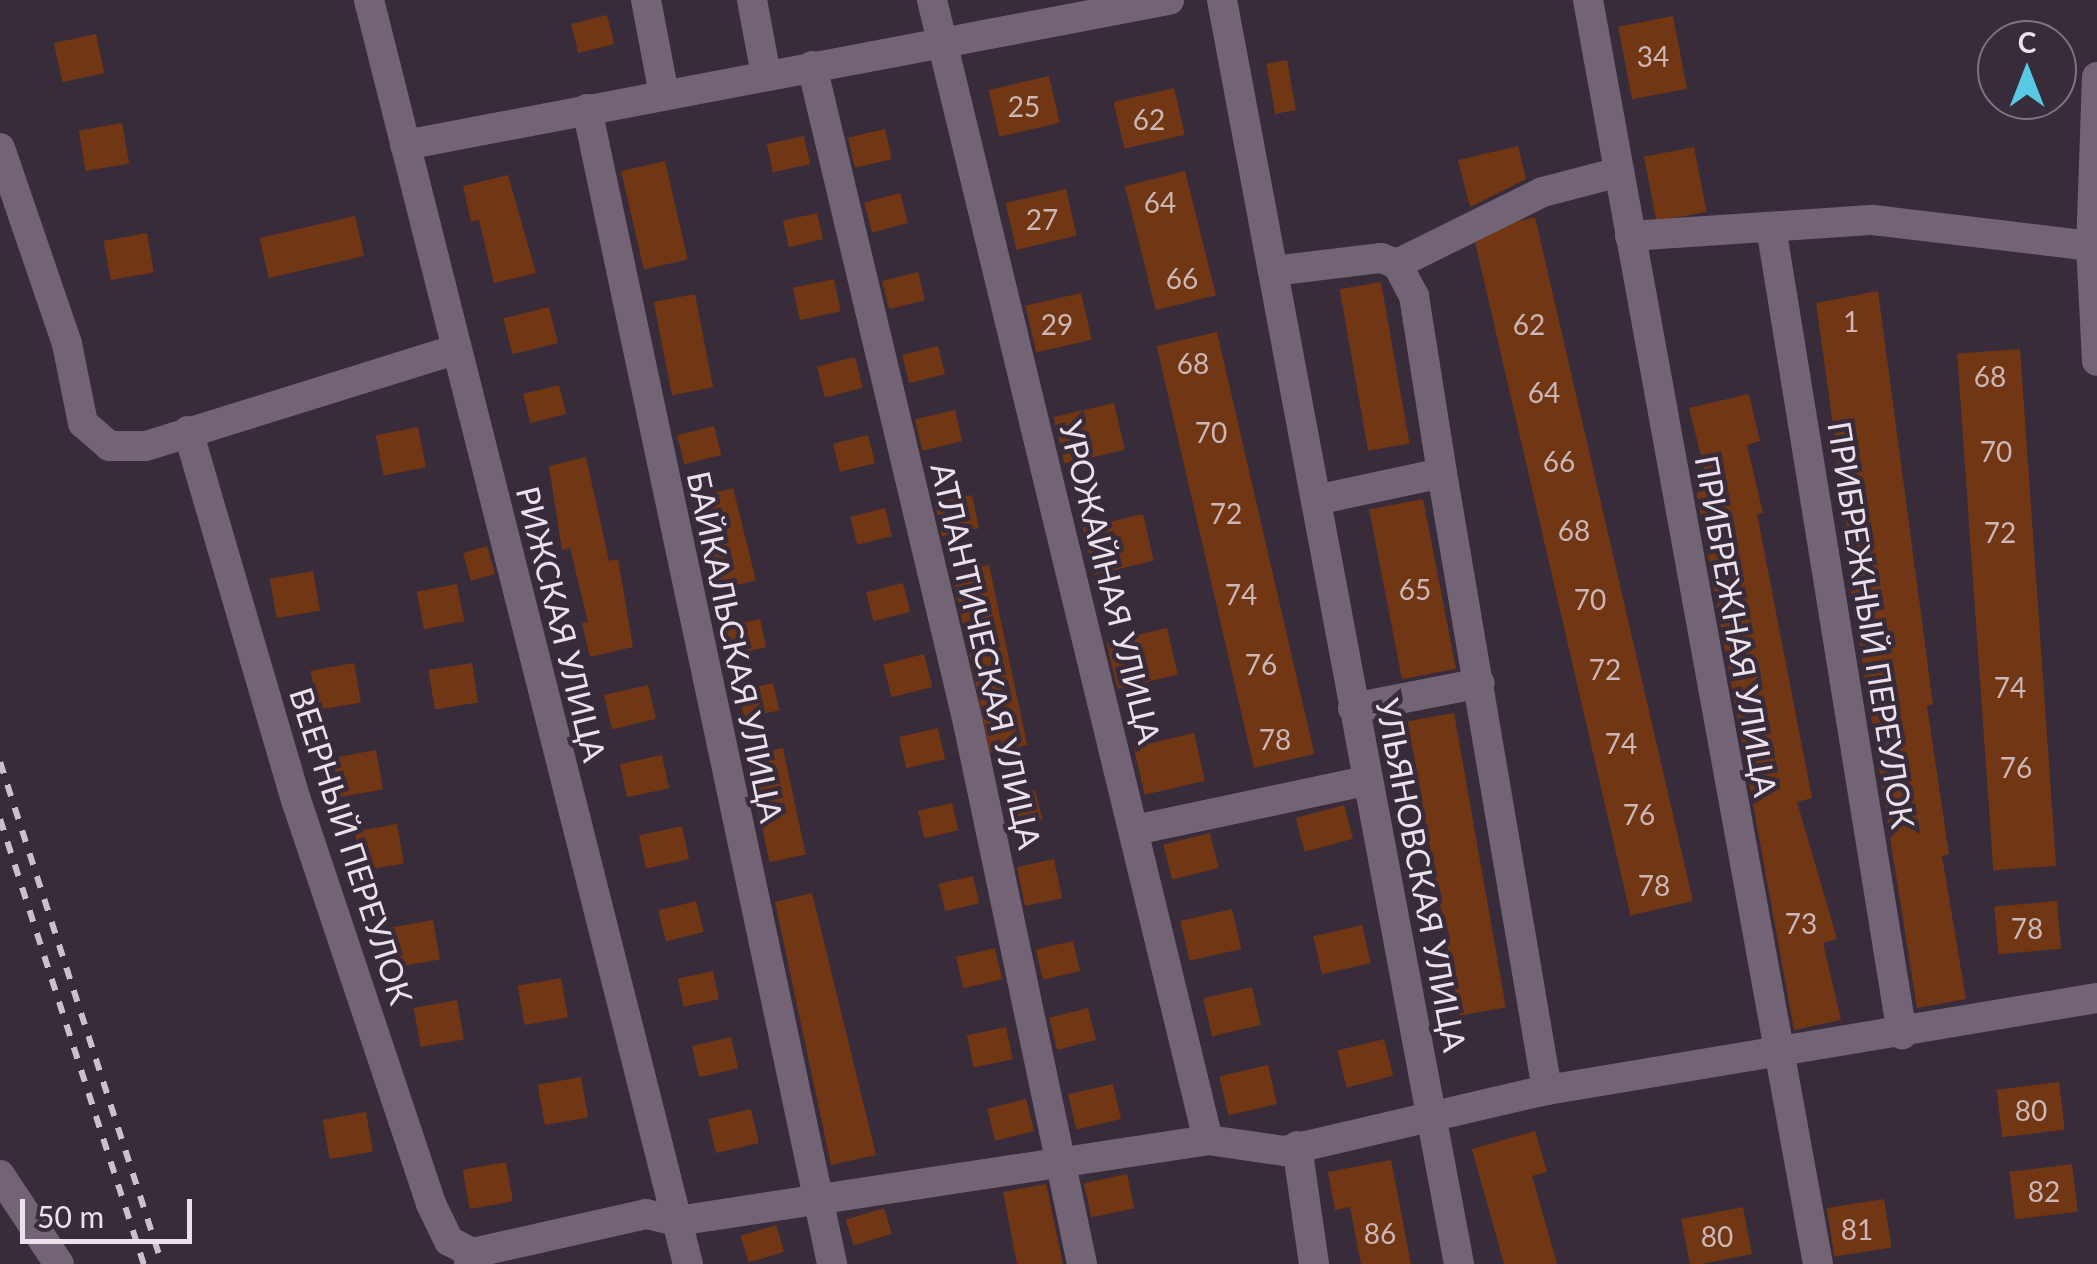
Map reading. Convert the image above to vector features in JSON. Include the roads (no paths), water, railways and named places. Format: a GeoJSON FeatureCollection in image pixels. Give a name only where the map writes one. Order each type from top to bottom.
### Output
{"type":"FeatureCollection","features":[{"type":"Feature","properties":{"kind":"street","name":"РИЖСКАЯ УЛИЦА"},"geometry":{"type":"LineString","coordinates":[[370,0],[688,1264]]}},
{"type":"Feature","properties":{"kind":"street"},"geometry":{"type":"LineString","coordinates":[[646,0],[664,94]]}},
{"type":"Feature","properties":{"kind":"street"},"geometry":{"type":"LineString","coordinates":[[752,0],[766,75]]}},
{"type":"Feature","properties":{"kind":"street"},"geometry":{"type":"LineString","coordinates":[[932,0],[940,42]]}},
{"type":"Feature","properties":{"kind":"street"},"geometry":{"type":"LineString","coordinates":[[405,145],[1169,0]]}},
{"type":"Feature","properties":{"kind":"street","name":"УЛЬЯНОВСКАЯ УЛИЦА"},"geometry":{"type":"LineString","coordinates":[[1222,0],[1459,1264]]}},
{"type":"Feature","properties":{"kind":"street","name":"ПРИБРЕЖНАЯ УЛИЦА"},"geometry":{"type":"LineString","coordinates":[[1588,0],[1818,1264]]}},
{"type":"Feature","properties":{"kind":"street","name":"УРОЖАЙНАЯ УЛИЦА"},"geometry":{"type":"LineString","coordinates":[[940,42],[1208,1140]]}},
{"type":"Feature","properties":{"kind":"street","name":"АТЛАНТИЧЕСКАЯ УЛИЦА"},"geometry":{"type":"LineString","coordinates":[[812,66],[968,724],[1082,1264]]}},
{"type":"Feature","properties":{"kind":"street"},"geometry":{"type":"LineString","coordinates":[[2097,77],[2090,246],[2097,361]]}},
{"type":"Feature","properties":{"kind":"street","name":"БАЙКАЛЬСКАЯ УЛИЦА"},"geometry":{"type":"LineString","coordinates":[[587,109],[814,1200],[832,1264]]}},
{"type":"Feature","properties":{"kind":"street"},"geometry":{"type":"LineString","coordinates":[[0,148],[67,344],[83,423],[109,446],[146,446],[456,350]]}},
{"type":"Feature","properties":{"kind":"street"},"geometry":{"type":"LineString","coordinates":[[1397,264],[1542,192],[1618,172]]}},
{"type":"Feature","properties":{"kind":"street"},"geometry":{"type":"LineString","coordinates":[[1630,236],[1873,220],[2090,246]]}},
{"type":"Feature","properties":{"kind":"street","name":"ПРИБРЕЖНЫЙ ПЕРЕУЛОК"},"geometry":{"type":"LineString","coordinates":[[1771,227],[1902,1034]]}},
{"type":"Feature","properties":{"kind":"street"},"geometry":{"type":"LineString","coordinates":[[1273,271],[1381,258],[1397,264],[1414,296],[1547,1090]]}},
{"type":"Feature","properties":{"kind":"street","name":"ВЕЕРНЫЙ ПЕРЕУЛОК"},"geometry":{"type":"LineString","coordinates":[[188,431],[296,800],[431,1204],[450,1241],[471,1258]]}},
{"type":"Feature","properties":{"kind":"street"},"geometry":{"type":"LineString","coordinates":[[1316,500],[1442,474]]}},
{"type":"Feature","properties":{"kind":"street"},"geometry":{"type":"LineString","coordinates":[[1353,708],[1480,683]]}},
{"type":"Feature","properties":{"kind":"street"},"geometry":{"type":"LineString","coordinates":[[1135,830],[1366,780]]}},
{"type":"Feature","properties":{"kind":"street"},"geometry":{"type":"LineString","coordinates":[[471,1258],[646,1214],[677,1222],[1063,1166],[1208,1140],[1284,1151],[1547,1090],[1779,1055],[2097,998]]}},
{"type":"Feature","properties":{"kind":"street"},"geometry":{"type":"LineString","coordinates":[[1297,1146],[1314,1264]]}},
{"type":"Feature","properties":{"kind":"street"},"geometry":{"type":"LineString","coordinates":[[0,1176],[58,1264]]}},
{"type":"Feature","properties":{"kind":"railway"},"geometry":{"type":"LineString","coordinates":[[0,762],[162,1264]]}},
{"type":"Feature","properties":{"kind":"railway"},"geometry":{"type":"LineString","coordinates":[[0,819],[144,1264]]}}]}
